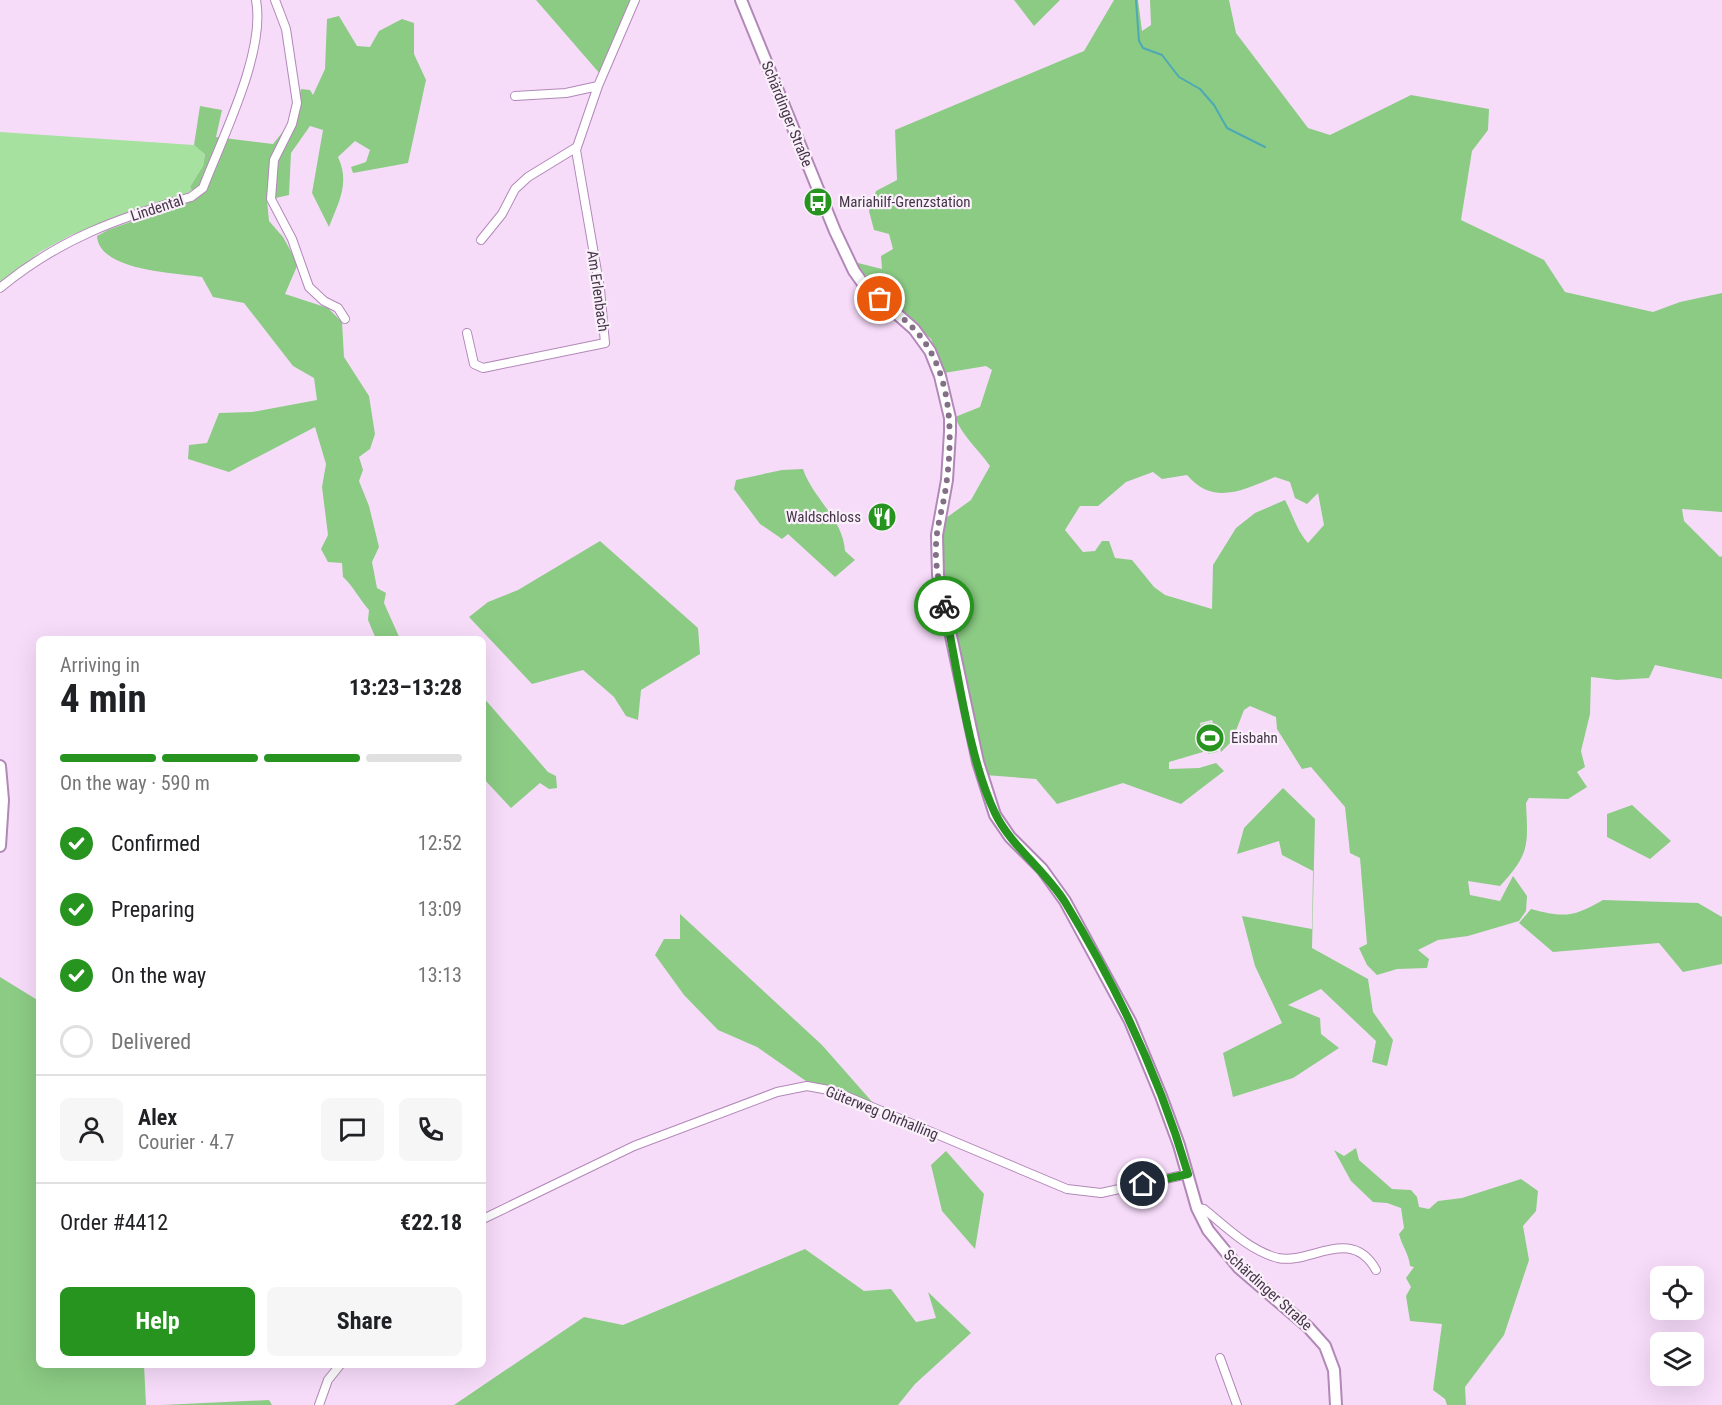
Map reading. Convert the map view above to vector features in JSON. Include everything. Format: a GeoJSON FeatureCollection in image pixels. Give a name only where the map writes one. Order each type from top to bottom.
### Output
{"type":"FeatureCollection","features":[{"type":"Feature","properties":{"kind":"main road","name":"Schärdinger Straße"},"geometry":{"type":"LineString","coordinates":[[741,0],[845,256],[864,285],[922,339],[940,376],[950,418],[947,480],[937,535],[936,558],[972,737],[986,791],[1002,825],[1042,869],[1065,902],[1114,992],[1143,1050],[1188,1174],[1197,1208],[1208,1230],[1229,1257],[1308,1327],[1325,1346],[1334,1370],[1336,1405]]}},
{"type":"Feature","properties":{"kind":"main road"},"geometry":{"type":"LineString","coordinates":[[0,766],[3,800],[0,846]]}},
{"type":"Feature","properties":{"kind":"street","name":"Lindental"},"geometry":{"type":"LineString","coordinates":[[0,288],[42,255],[72,238],[191,197],[203,188],[247,78],[258,28],[256,0]]}},
{"type":"Feature","properties":{"kind":"street"},"geometry":{"type":"LineString","coordinates":[[275,0],[285,29],[297,103],[292,124],[274,160],[271,199],[292,239],[309,287],[324,301],[338,308],[345,319]]}},
{"type":"Feature","properties":{"kind":"street"},"geometry":{"type":"LineString","coordinates":[[514,96],[566,93],[598,86],[635,0]]}},
{"type":"Feature","properties":{"kind":"street","name":"Am Erlenbach"},"geometry":{"type":"LineString","coordinates":[[467,333],[474,364],[483,368],[605,343],[606,329],[581,188],[577,147],[598,86]]}},
{"type":"Feature","properties":{"kind":"street"},"geometry":{"type":"LineString","coordinates":[[482,240],[502,214],[515,189],[528,177],[577,147]]}},
{"type":"Feature","properties":{"kind":"street","name":"Güterweg Ohrhalling"},"geometry":{"type":"LineString","coordinates":[[486,1218],[634,1146],[777,1092],[807,1086],[834,1091],[1066,1189],[1101,1193],[1188,1174]]}},
{"type":"Feature","properties":{"kind":"street"},"geometry":{"type":"LineString","coordinates":[[1197,1208],[1204,1209],[1256,1248],[1276,1257],[1292,1258],[1321,1251],[1348,1250],[1365,1256],[1377,1270]]}},
{"type":"Feature","properties":{"kind":"street"},"geometry":{"type":"LineString","coordinates":[[1220,1358],[1237,1405]]}},
{"type":"Feature","properties":{"kind":"street"},"geometry":{"type":"LineString","coordinates":[[319,1405],[328,1380],[338,1368]]}},
{"type":"Feature","properties":{"kind":"green space"},"geometry":{"type":"Polygon","coordinates":[[[536,0],[632,0],[601,75],[536,0]]]}},
{"type":"Feature","properties":{"kind":"green space"},"geometry":{"type":"Polygon","coordinates":[[[1014,0],[1060,0],[1034,26],[1014,0]]]}},
{"type":"Feature","properties":{"kind":"green space"},"geometry":{"type":"Polygon","coordinates":[[[1114,0],[1138,0],[1142,31],[1151,25],[1150,0],[1229,0],[1236,33],[1308,128],[1330,135],[1411,95],[1489,109],[1488,130],[1472,151],[1461,220],[1544,260],[1565,292],[1653,312],[1680,302],[1722,293],[1722,512],[1682,509],[1684,521],[1720,557],[1722,556],[1722,679],[1655,665],[1649,678],[1617,680],[1591,677],[1590,714],[1581,751],[1585,767],[1577,772],[1587,787],[1568,799],[1529,798],[1526,803],[1525,848],[1510,875],[1500,886],[1468,881],[1470,895],[1500,901],[1513,876],[1527,896],[1526,911],[1519,921],[1468,936],[1438,940],[1418,950],[1429,959],[1427,968],[1397,969],[1377,975],[1367,965],[1359,948],[1367,944],[1360,858],[1350,853],[1345,807],[1311,767],[1302,769],[1277,729],[1276,717],[1250,706],[1244,710],[1232,741],[1221,752],[1212,720],[1200,723],[1205,744],[1203,752],[1169,762],[1169,769],[1199,768],[1216,763],[1224,771],[1181,804],[1123,783],[1057,804],[1036,779],[985,775],[938,552],[946,518],[971,500],[990,466],[966,436],[955,417],[980,407],[992,370],[986,366],[944,373],[931,339],[893,306],[854,262],[882,269],[881,256],[893,249],[889,234],[874,230],[869,211],[876,191],[897,180],[895,130],[1084,51],[1114,0]],[[1153,472],[1126,482],[1098,506],[1080,506],[1065,530],[1083,552],[1095,551],[1102,541],[1109,541],[1115,558],[1132,560],[1154,587],[1165,595],[1212,609],[1213,565],[1236,528],[1255,513],[1285,500],[1308,543],[1324,525],[1318,493],[1307,504],[1295,498],[1290,482],[1275,477],[1229,493],[1207,490],[1197,485],[1187,475],[1162,479],[1153,472]]]}},
{"type":"Feature","properties":{"kind":"green space"},"geometry":{"type":"Polygon","coordinates":[[[339,16],[357,46],[370,47],[379,31],[402,19],[414,23],[414,54],[426,80],[408,163],[353,173],[351,167],[366,162],[370,150],[355,141],[338,157],[343,175],[342,192],[329,227],[312,193],[323,130],[310,126],[291,153],[289,195],[267,200],[269,221],[283,237],[298,264],[285,294],[328,308],[342,322],[344,357],[369,396],[375,434],[370,449],[359,457],[363,470],[359,481],[369,506],[379,547],[372,562],[377,588],[386,593],[384,603],[399,636],[375,636],[368,620],[369,610],[343,577],[342,563],[328,562],[321,549],[328,535],[322,487],[326,464],[315,427],[229,472],[188,459],[189,445],[207,443],[219,413],[252,412],[317,400],[314,378],[293,366],[244,303],[213,297],[202,277],[140,268],[124,263],[111,257],[101,248],[97,236],[197,198],[190,187],[203,166],[205,154],[194,145],[200,106],[222,110],[216,137],[273,144],[294,118],[301,89],[310,90],[313,95],[325,69],[327,19],[339,16]]]}},
{"type":"Feature","properties":{"kind":"green space"},"geometry":{"type":"Polygon","coordinates":[[[0,132],[194,145],[205,153],[203,166],[190,187],[193,191],[71,235],[40,252],[0,283],[0,132]]]}},
{"type":"Feature","properties":{"kind":"green space"},"geometry":{"type":"Polygon","coordinates":[[[803,469],[839,528],[845,551],[855,560],[835,577],[788,534],[782,539],[760,524],[734,489],[736,480],[782,470],[803,469]]]}},
{"type":"Feature","properties":{"kind":"green space"},"geometry":{"type":"Polygon","coordinates":[[[600,541],[698,628],[700,654],[641,690],[638,720],[626,716],[614,697],[583,670],[532,684],[469,617],[488,602],[518,590],[600,541]]]}},
{"type":"Feature","properties":{"kind":"green space"},"geometry":{"type":"Polygon","coordinates":[[[486,700],[548,772],[556,776],[557,788],[549,789],[540,783],[511,808],[486,781],[486,700]]]}},
{"type":"Feature","properties":{"kind":"green space","name":"Eisbahn"},"geometry":{"type":"Polygon","coordinates":[[[1211,722],[1218,752],[1208,754],[1201,724],[1211,722]]]}},
{"type":"Feature","properties":{"kind":"green space"},"geometry":{"type":"Polygon","coordinates":[[[1283,788],[1315,819],[1312,948],[1368,979],[1373,1012],[1393,1040],[1387,1066],[1372,1062],[1376,1041],[1321,989],[1288,1005],[1320,1018],[1321,1034],[1339,1048],[1293,1078],[1233,1097],[1223,1053],[1282,1023],[1255,966],[1242,916],[1312,929],[1313,871],[1282,855],[1279,841],[1237,854],[1244,828],[1283,788]]]}},
{"type":"Feature","properties":{"kind":"green space"},"geometry":{"type":"Polygon","coordinates":[[[1632,805],[1671,841],[1650,859],[1607,837],[1607,814],[1632,805]]]}},
{"type":"Feature","properties":{"kind":"green space"},"geometry":{"type":"Polygon","coordinates":[[[1603,900],[1698,903],[1722,917],[1722,964],[1683,972],[1659,943],[1553,952],[1519,923],[1531,909],[1561,915],[1576,913],[1603,900]]]}},
{"type":"Feature","properties":{"kind":"green space"},"geometry":{"type":"Polygon","coordinates":[[[680,914],[822,1045],[874,1104],[819,1090],[757,1047],[718,1030],[684,995],[655,955],[664,939],[680,939],[680,914]]]}},
{"type":"Feature","properties":{"kind":"green space"},"geometry":{"type":"Polygon","coordinates":[[[0,977],[36,999],[36,1368],[144,1368],[146,1405],[0,1405],[0,977]]]}},
{"type":"Feature","properties":{"kind":"green space"},"geometry":{"type":"Polygon","coordinates":[[[1356,1148],[1359,1160],[1392,1189],[1411,1190],[1417,1197],[1419,1207],[1429,1209],[1438,1201],[1462,1198],[1521,1179],[1538,1191],[1536,1211],[1523,1226],[1529,1260],[1504,1335],[1465,1387],[1466,1405],[1447,1405],[1445,1399],[1433,1390],[1442,1324],[1410,1321],[1406,1296],[1411,1287],[1406,1278],[1414,1267],[1410,1266],[1399,1234],[1404,1228],[1401,1208],[1387,1203],[1373,1202],[1351,1181],[1334,1150],[1344,1156],[1356,1148]]]}},
{"type":"Feature","properties":{"kind":"green space"},"geometry":{"type":"Polygon","coordinates":[[[946,1151],[984,1194],[975,1249],[942,1211],[931,1165],[946,1151]]]}},
{"type":"Feature","properties":{"kind":"green space"},"geometry":{"type":"Polygon","coordinates":[[[805,1249],[864,1291],[891,1289],[916,1322],[936,1318],[928,1292],[971,1333],[915,1384],[898,1405],[454,1405],[584,1317],[623,1325],[805,1249]]]}},
{"type":"Feature","properties":{"kind":"green space"},"geometry":{"type":"Polygon","coordinates":[[[269,1400],[272,1405],[162,1405],[269,1400]]]}},
{"type":"Feature","properties":{"kind":"waterway"},"geometry":{"type":"LineString","coordinates":[[1136,0],[1139,41],[1143,48],[1162,55],[1179,77],[1200,89],[1214,105],[1227,128],[1265,147]]}},
{"type":"Feature","properties":{"kind":"way so far"},"geometry":{"type":"LineString","coordinates":[[880,299],[914,329],[930,351],[940,376],[950,418],[947,480],[936,546],[938,575],[944,606]]}},
{"type":"Feature","properties":{"kind":"place","name":"Mariahilf-Grenzstation"},"geometry":{"type":"Point","coordinates":[818,202]}},
{"type":"Feature","properties":{"kind":"place","name":"Waldschloss"},"geometry":{"type":"Point","coordinates":[882,517]}},
{"type":"Feature","properties":{"kind":"place","name":"Eisbahn"},"geometry":{"type":"Point","coordinates":[1210,738]}},
{"type":"Feature","properties":{"kind":"route"},"geometry":{"type":"LineString","coordinates":[[944,606],[978,762],[995,815],[1010,837],[1042,869],[1079,926],[1130,1021],[1179,1145],[1188,1174],[1143,1184]]}}]}
